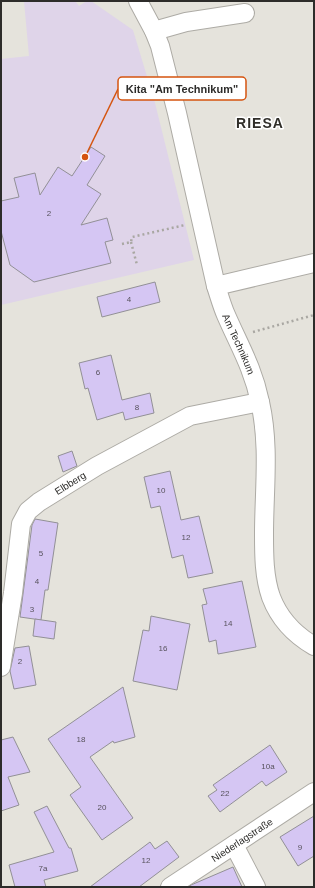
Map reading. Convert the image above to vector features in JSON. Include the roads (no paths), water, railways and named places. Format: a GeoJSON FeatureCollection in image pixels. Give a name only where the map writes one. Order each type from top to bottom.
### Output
{"type":"FeatureCollection","features":[{"type":"Feature","properties":{"kind":"street","name":"Am Technikum"},"geometry":{"type":"LineString","coordinates":[[138,1],[160,46],[177,113],[216,286],[225,313],[248,360],[260,402],[265,428],[267,456],[264,523],[264,556],[267,581],[272,598],[283,619],[302,639],[314,646]]}},
{"type":"Feature","properties":{"kind":"street"},"geometry":{"type":"LineString","coordinates":[[154,31],[186,22],[245,13]]}},
{"type":"Feature","properties":{"kind":"street"},"geometry":{"type":"LineString","coordinates":[[216,286],[314,263]]}},
{"type":"Feature","properties":{"kind":"street","name":"Elbberg"},"geometry":{"type":"LineString","coordinates":[[1,667],[5,614],[21,524],[28,511],[96,466],[190,416],[260,402]]}},
{"type":"Feature","properties":{"kind":"street","name":"Niederlagstraße"},"geometry":{"type":"LineString","coordinates":[[170,887],[314,792]]}},
{"type":"Feature","properties":{"kind":"street"},"geometry":{"type":"LineString","coordinates":[[234,845],[256,887]]}},
{"type":"Feature","properties":{"kind":"place","name":"Kita \"Am Technikum\""},"geometry":{"type":"Point","coordinates":[85,157]}},
{"type":"Feature","properties":{"kind":"district","name":"RIESA"},"geometry":{"type":"Point","coordinates":[260,123]}}]}
